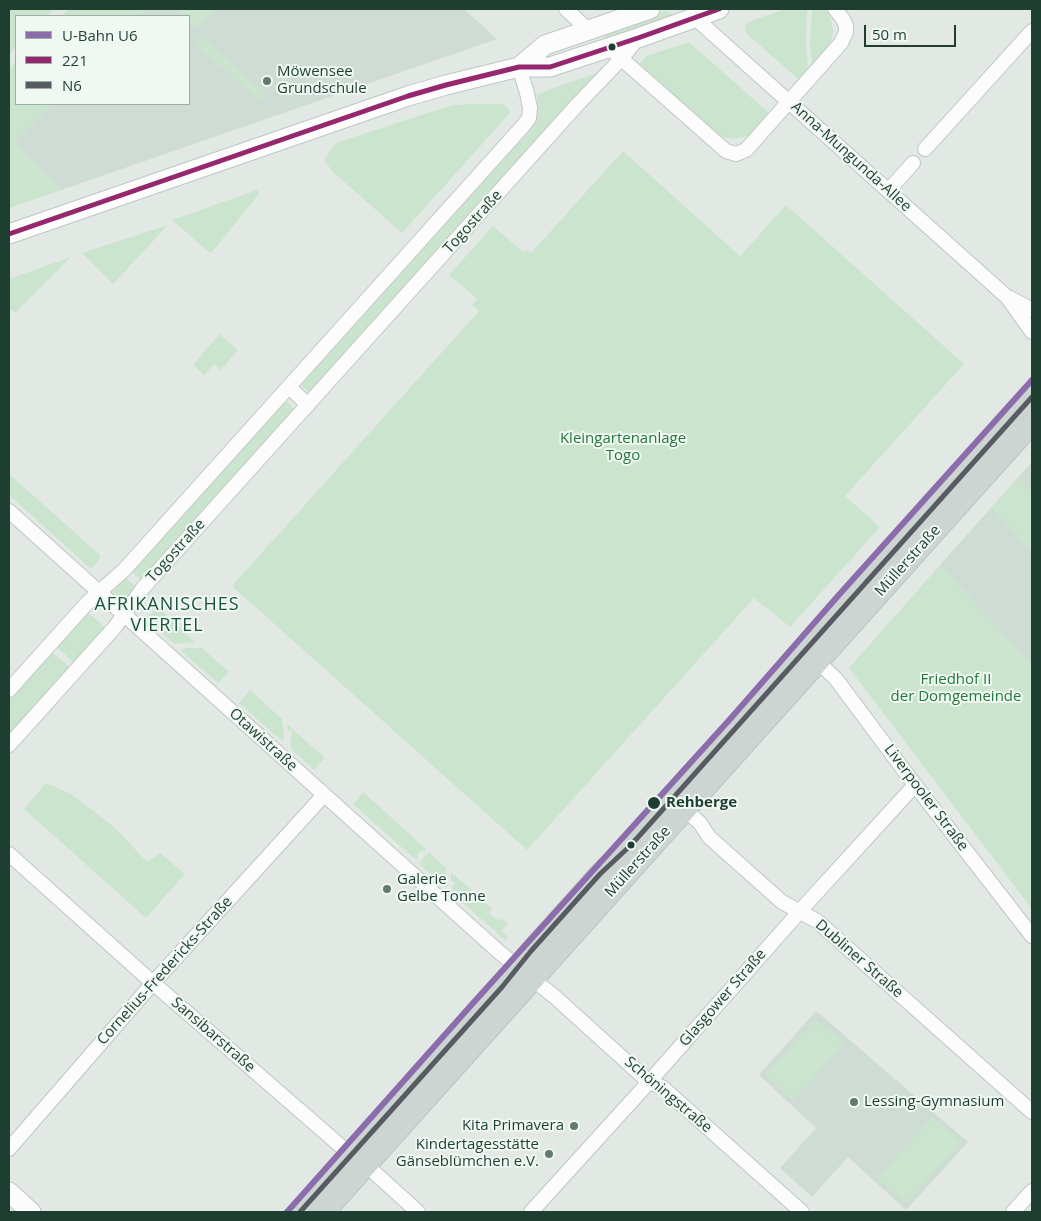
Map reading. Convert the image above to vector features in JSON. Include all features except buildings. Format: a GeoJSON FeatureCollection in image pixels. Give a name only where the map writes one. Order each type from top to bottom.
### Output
{"type":"FeatureCollection","features":[{"type":"Feature","properties":{"kind":"main road","name":"Müllerstraße"},"geometry":{"type":"LineString","coordinates":[[526,973],[531,951],[593,881],[631,844],[1032,397]]}},
{"type":"Feature","properties":{"kind":"main road","name":"Müllerstraße"},"geometry":{"type":"LineString","coordinates":[[300,1212],[359,1160],[526,973],[685,810],[1032,423]]}},
{"type":"Feature","properties":{"kind":"main road","name":"Müllerstraße"},"geometry":{"type":"LineString","coordinates":[[324,1212],[359,1160]]}},
{"type":"Feature","properties":{"kind":"street"},"geometry":{"type":"LineString","coordinates":[[566,9],[726,151],[736,154],[746,150],[841,43],[846,32],[846,26],[843,19],[834,9]]}},
{"type":"Feature","properties":{"kind":"street"},"geometry":{"type":"LineString","coordinates":[[519,67],[545,45],[650,9]]}},
{"type":"Feature","properties":{"kind":"street"},"geometry":{"type":"LineString","coordinates":[[9,234],[408,96],[519,67],[550,67],[615,53],[638,38],[690,13],[719,9]]}},
{"type":"Feature","properties":{"kind":"street","name":"Anna-Mungunda-Allee"},"geometry":{"type":"LineString","coordinates":[[690,13],[1007,297],[1032,332]]}},
{"type":"Feature","properties":{"kind":"street"},"geometry":{"type":"LineString","coordinates":[[926,149],[1032,31]]}},
{"type":"Feature","properties":{"kind":"street","name":"Togostraße"},"geometry":{"type":"LineString","coordinates":[[9,745],[115,627],[143,588],[577,105],[615,53]]}},
{"type":"Feature","properties":{"kind":"street","name":"Togostraße"},"geometry":{"type":"LineString","coordinates":[[9,690],[87,603],[124,570],[524,126],[529,118],[530,108],[519,67]]}},
{"type":"Feature","properties":{"kind":"street"},"geometry":{"type":"LineString","coordinates":[[888,190],[913,163]]}},
{"type":"Feature","properties":{"kind":"street","name":"Anna-Mungunda-Allee"},"geometry":{"type":"LineString","coordinates":[[1007,297],[1032,310]]}},
{"type":"Feature","properties":{"kind":"street"},"geometry":{"type":"LineString","coordinates":[[289,387],[308,406]]}},
{"type":"Feature","properties":{"kind":"street","name":"Otawistraße"},"geometry":{"type":"LineString","coordinates":[[9,511],[498,952],[526,973]]}},
{"type":"Feature","properties":{"kind":"street","name":"Liverpooler Straße"},"geometry":{"type":"LineString","coordinates":[[818,662],[836,679],[1032,936]]}},
{"type":"Feature","properties":{"kind":"street","name":"Glasgower Straße"},"geometry":{"type":"LineString","coordinates":[[532,1212],[916,785]]}},
{"type":"Feature","properties":{"kind":"street","name":"Cornelius-Fredericks-Straße"},"geometry":{"type":"LineString","coordinates":[[9,1149],[153,983],[324,795]]}},
{"type":"Feature","properties":{"kind":"street","name":"Dubliner Straße"},"geometry":{"type":"LineString","coordinates":[[685,810],[700,823],[709,837],[782,902],[817,921],[1032,1112]]}},
{"type":"Feature","properties":{"kind":"street","name":"Sansibarstraße"},"geometry":{"type":"LineString","coordinates":[[9,854],[153,983],[418,1212]]}},
{"type":"Feature","properties":{"kind":"street","name":"Schöningstraße"},"geometry":{"type":"LineString","coordinates":[[526,973],[649,1082],[662,1087],[802,1212]]}},
{"type":"Feature","properties":{"kind":"street"},"geometry":{"type":"LineString","coordinates":[[1013,1212],[1032,1191]]}},
{"type":"Feature","properties":{"kind":"street"},"geometry":{"type":"LineString","coordinates":[[9,1192],[31,1212]]}},
{"type":"Feature","properties":{"kind":"shaded area"},"geometry":{"type":"Polygon","coordinates":[[[147,9],[464,9],[497,39],[61,190],[14,142],[51,105],[190,105],[190,15],[140,15],[147,9]]]}},
{"type":"Feature","properties":{"kind":"shaded area"},"geometry":{"type":"Polygon","coordinates":[[[1032,462],[1032,665],[940,565],[1032,462]]]}},
{"type":"Feature","properties":{"kind":"shaded area","name":"Lessing-Gymnasium"},"geometry":{"type":"Polygon","coordinates":[[[816,1011],[968,1142],[906,1210],[848,1157],[812,1197],[780,1168],[816,1128],[759,1075],[816,1011]]]}},
{"type":"Feature","properties":{"kind":"green space"},"geometry":{"type":"Polygon","coordinates":[[[9,9],[54,9],[48,15],[15,15],[15,48],[9,55],[9,9]]]}},
{"type":"Feature","properties":{"kind":"green space"},"geometry":{"type":"Polygon","coordinates":[[[68,9],[147,9],[140,15],[62,15],[68,9]]]}},
{"type":"Feature","properties":{"kind":"green space"},"geometry":{"type":"Polygon","coordinates":[[[175,9],[215,9],[197,29],[190,22],[190,15],[183,15],[175,9]]]}},
{"type":"Feature","properties":{"kind":"green space"},"geometry":{"type":"Polygon","coordinates":[[[785,9],[807,9],[806,45],[808,69],[799,80],[747,34],[745,29],[748,22],[785,9]]]}},
{"type":"Feature","properties":{"kind":"green space"},"geometry":{"type":"Polygon","coordinates":[[[812,9],[825,9],[831,19],[833,31],[828,47],[812,65],[810,42],[812,9]]]}},
{"type":"Feature","properties":{"kind":"green space"},"geometry":{"type":"Polygon","coordinates":[[[666,11],[671,13],[669,18],[608,39],[605,37],[607,32],[666,11]]]}},
{"type":"Feature","properties":{"kind":"green space"},"geometry":{"type":"Polygon","coordinates":[[[201,36],[266,94],[260,101],[194,43],[201,36]]]}},
{"type":"Feature","properties":{"kind":"green space"},"geometry":{"type":"Polygon","coordinates":[[[689,42],[769,113],[748,136],[733,139],[722,137],[640,64],[646,56],[689,42]]]}},
{"type":"Feature","properties":{"kind":"green space"},"geometry":{"type":"Polygon","coordinates":[[[15,62],[15,105],[51,105],[14,142],[61,190],[9,208],[9,69],[15,62]]]}},
{"type":"Feature","properties":{"kind":"green space"},"geometry":{"type":"Polygon","coordinates":[[[596,73],[309,392],[301,385],[531,129],[536,122],[538,111],[537,94],[596,73]]]}},
{"type":"Feature","properties":{"kind":"green space"},"geometry":{"type":"Polygon","coordinates":[[[503,104],[509,109],[510,113],[402,233],[333,172],[324,160],[336,143],[452,105],[503,104]]]}},
{"type":"Feature","properties":{"kind":"green space","name":"Kleingartenanlage Togo"},"geometry":{"type":"Polygon","coordinates":[[[623,151],[740,256],[786,205],[964,364],[845,496],[880,527],[790,627],[754,598],[527,850],[232,586],[479,311],[472,305],[477,299],[449,275],[493,226],[523,252],[526,249],[531,253],[623,151]]]}},
{"type":"Feature","properties":{"kind":"green space"},"geometry":{"type":"Polygon","coordinates":[[[257,190],[259,194],[212,252],[209,252],[172,220],[257,190]]]}},
{"type":"Feature","properties":{"kind":"green space"},"geometry":{"type":"Polygon","coordinates":[[[168,225],[113,284],[82,253],[168,225]]]}},
{"type":"Feature","properties":{"kind":"green space"},"geometry":{"type":"Polygon","coordinates":[[[71,257],[15,313],[9,307],[9,279],[71,257]]]}},
{"type":"Feature","properties":{"kind":"green space"},"geometry":{"type":"Polygon","coordinates":[[[219,334],[238,350],[221,370],[214,364],[204,375],[193,365],[219,334]]]}},
{"type":"Feature","properties":{"kind":"green space"},"geometry":{"type":"Polygon","coordinates":[[[286,401],[294,409],[143,577],[144,583],[129,569],[131,567],[136,568],[286,401]]]}},
{"type":"Feature","properties":{"kind":"green space"},"geometry":{"type":"Polygon","coordinates":[[[9,474],[100,555],[100,559],[91,569],[9,495],[9,474]]]}},
{"type":"Feature","properties":{"kind":"green space"},"geometry":{"type":"Polygon","coordinates":[[[1019,477],[1032,492],[1032,553],[991,508],[1019,477]]]}},
{"type":"Feature","properties":{"kind":"green space","name":"Friedhof II der Domgemeinde"},"geometry":{"type":"Polygon","coordinates":[[[940,565],[1032,665],[1032,909],[849,668],[940,565]]]}},
{"type":"Feature","properties":{"kind":"green space"},"geometry":{"type":"Polygon","coordinates":[[[123,575],[138,589],[125,602],[114,596],[113,591],[113,588],[123,575]]]}},
{"type":"Feature","properties":{"kind":"green space"},"geometry":{"type":"Polygon","coordinates":[[[158,607],[194,641],[174,644],[146,619],[158,607]]]}},
{"type":"Feature","properties":{"kind":"green space"},"geometry":{"type":"Polygon","coordinates":[[[89,613],[105,628],[74,663],[57,647],[89,613]]]}},
{"type":"Feature","properties":{"kind":"green space"},"geometry":{"type":"Polygon","coordinates":[[[185,648],[202,648],[229,672],[218,683],[181,651],[185,648]]]}},
{"type":"Feature","properties":{"kind":"green space"},"geometry":{"type":"Polygon","coordinates":[[[51,651],[71,668],[9,737],[9,698],[51,651]]]}},
{"type":"Feature","properties":{"kind":"green space"},"geometry":{"type":"Polygon","coordinates":[[[250,690],[282,719],[283,740],[239,703],[250,690]]]}},
{"type":"Feature","properties":{"kind":"green space"},"geometry":{"type":"Polygon","coordinates":[[[287,724],[325,758],[314,770],[291,749],[290,738],[292,737],[292,731],[288,731],[287,724]]]}},
{"type":"Feature","properties":{"kind":"green space"},"geometry":{"type":"Polygon","coordinates":[[[45,784],[52,785],[71,794],[109,823],[147,862],[160,853],[185,874],[146,918],[24,809],[45,784]]]}},
{"type":"Feature","properties":{"kind":"green space"},"geometry":{"type":"Polygon","coordinates":[[[363,792],[426,849],[423,852],[421,850],[416,860],[353,804],[363,792]]]}},
{"type":"Feature","properties":{"kind":"green space"},"geometry":{"type":"Polygon","coordinates":[[[429,852],[446,868],[446,887],[419,864],[429,852]]]}},
{"type":"Feature","properties":{"kind":"green space"},"geometry":{"type":"Polygon","coordinates":[[[451,872],[492,909],[489,913],[498,921],[501,918],[508,924],[501,931],[508,937],[506,941],[453,894],[452,885],[455,885],[451,881],[451,872]]]}},
{"type":"Feature","properties":{"kind":"green space"},"geometry":{"type":"Polygon","coordinates":[[[816,1019],[844,1043],[793,1101],[765,1075],[816,1019]]]}},
{"type":"Feature","properties":{"kind":"green space"},"geometry":{"type":"Polygon","coordinates":[[[932,1117],[961,1142],[906,1204],[877,1178],[932,1117]]]}},
{"type":"Feature","properties":{"kind":"metro line","name":"U6"},"geometry":{"type":"LineString","coordinates":[[287,1212],[1032,380]]}},
{"type":"Feature","properties":{"kind":"transit line","name":"221"},"geometry":{"type":"LineString","coordinates":[[9,234],[408,96],[519,67],[550,67],[719,9]]}},
{"type":"Feature","properties":{"kind":"transit line","name":"N6"},"geometry":{"type":"LineString","coordinates":[[300,1212],[502,987],[531,951],[600,874],[631,845],[1032,397]]}},
{"type":"Feature","properties":{"kind":"place","name":"Möwensee Grundschule"},"geometry":{"type":"Point","coordinates":[267,81]}},
{"type":"Feature","properties":{"kind":"place","name":"Rehberge"},"geometry":{"type":"Point","coordinates":[654,803]}},
{"type":"Feature","properties":{"kind":"place","name":"Galerie Gelbe Tonne"},"geometry":{"type":"Point","coordinates":[387,889]}},
{"type":"Feature","properties":{"kind":"place","name":"Lessing-Gymnasium"},"geometry":{"type":"Point","coordinates":[854,1102]}},
{"type":"Feature","properties":{"kind":"place","name":"Kita Primavera"},"geometry":{"type":"Point","coordinates":[574,1126]}},
{"type":"Feature","properties":{"kind":"place","name":"Kindertagesstätte Gänseblümchen e.V."},"geometry":{"type":"Point","coordinates":[549,1154]}},
{"type":"Feature","properties":{"kind":"district","name":"AFRIKANISCHES VIERTEL"},"geometry":{"type":"Point","coordinates":[167,615]}}]}
